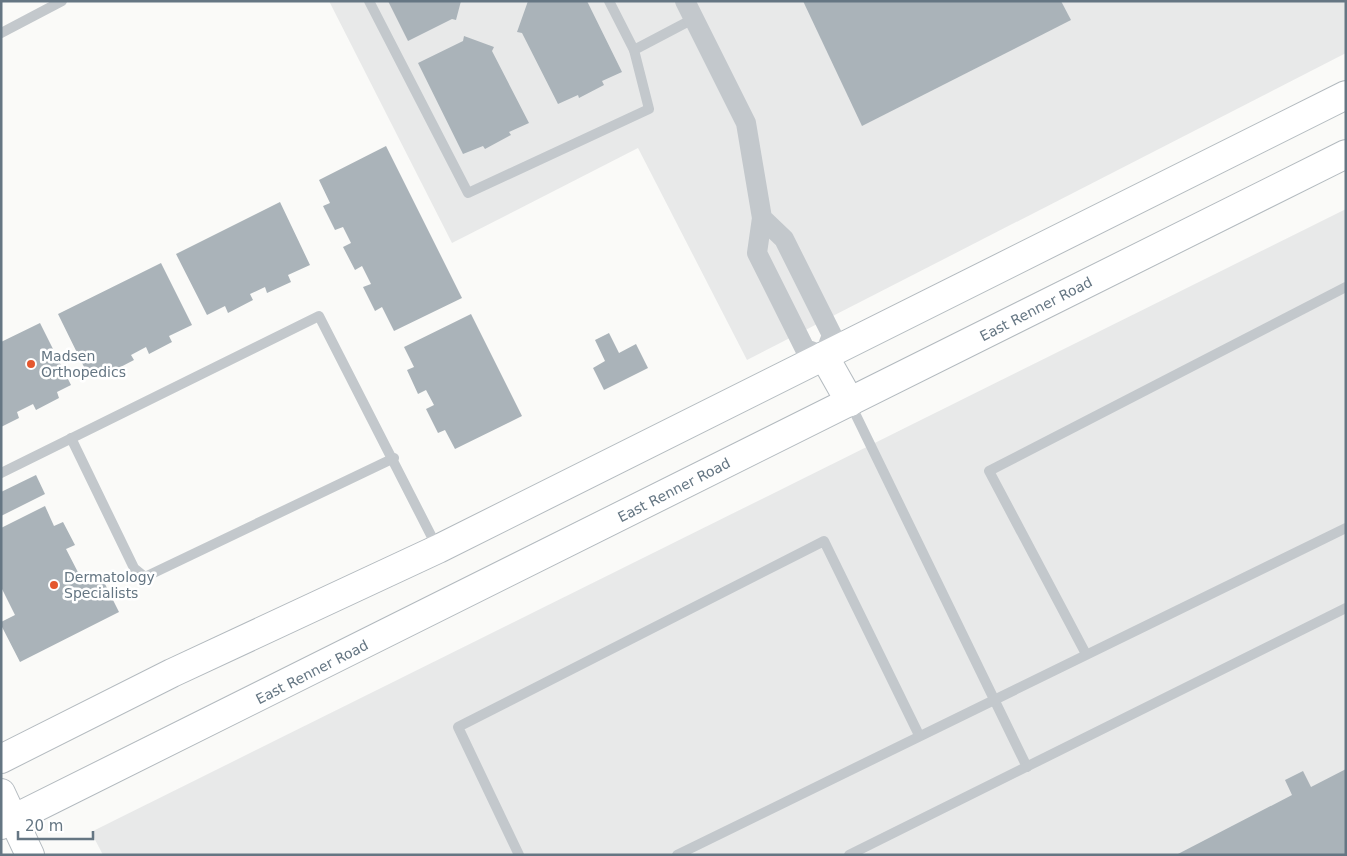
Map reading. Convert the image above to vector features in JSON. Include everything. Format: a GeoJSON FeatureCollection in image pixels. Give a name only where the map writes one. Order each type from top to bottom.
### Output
{"type":"FeatureCollection","features":[{"type":"Feature","properties":{"kind":"main road"},"geometry":{"type":"LineString","coordinates":[[1,759],[172,673],[438,549],[1346,95]]}},
{"type":"Feature","properties":{"kind":"main road","name":"East Renner Road"},"geometry":{"type":"LineString","coordinates":[[6,822],[1346,154]]}},
{"type":"Feature","properties":{"kind":"main road"},"geometry":{"type":"LineString","coordinates":[[824,356],[850,402]]}},
{"type":"Feature","properties":{"kind":"main road"},"geometry":{"type":"LineString","coordinates":[[1,793],[6,822],[30,855]]}},
{"type":"Feature","properties":{"kind":"street"},"geometry":{"type":"LineString","coordinates":[[689,10],[746,123],[762,218],[757,253],[805,349],[824,356],[832,335],[784,239],[762,218]]}},
{"type":"Feature","properties":{"kind":"lane"},"geometry":{"type":"LineString","coordinates":[[1,33],[62,1]]}},
{"type":"Feature","properties":{"kind":"lane"},"geometry":{"type":"LineString","coordinates":[[369,1],[468,193],[649,109],[634,50],[609,1]]}},
{"type":"Feature","properties":{"kind":"lane"},"geometry":{"type":"LineString","coordinates":[[634,50],[689,10]]}},
{"type":"Feature","properties":{"kind":"lane"},"geometry":{"type":"LineString","coordinates":[[1086,654],[989,471],[1346,287]]}},
{"type":"Feature","properties":{"kind":"lane"},"geometry":{"type":"LineString","coordinates":[[1,474],[319,316],[394,458],[438,549]]}},
{"type":"Feature","properties":{"kind":"lane"},"geometry":{"type":"LineString","coordinates":[[850,402],[1027,766]]}},
{"type":"Feature","properties":{"kind":"lane"},"geometry":{"type":"LineString","coordinates":[[71,438],[134,568],[145,577],[394,458]]}},
{"type":"Feature","properties":{"kind":"lane"},"geometry":{"type":"LineString","coordinates":[[677,855],[994,698],[1346,528]]}},
{"type":"Feature","properties":{"kind":"lane"},"geometry":{"type":"LineString","coordinates":[[519,855],[458,726],[824,541],[920,735]]}},
{"type":"Feature","properties":{"kind":"lane"},"geometry":{"type":"LineString","coordinates":[[849,855],[1346,608]]}},
{"type":"Feature","properties":{"kind":"shaded area"},"geometry":{"type":"Polygon","coordinates":[[[329,1],[1346,1],[1346,53],[747,360],[638,148],[452,243],[329,1]]]}},
{"type":"Feature","properties":{"kind":"shaded area"},"geometry":{"type":"Polygon","coordinates":[[[1346,209],[1346,855],[103,855],[91,832],[1346,209]]]}},
{"type":"Feature","properties":{"kind":"building"},"geometry":{"type":"Polygon","coordinates":[[[388,1],[461,1],[456,20],[452,19],[408,41],[388,1]]]}},
{"type":"Feature","properties":{"kind":"building"},"geometry":{"type":"Polygon","coordinates":[[[528,1],[587,1],[622,72],[602,81],[604,85],[579,98],[578,95],[558,104],[522,33],[517,32],[528,1]]]}},
{"type":"Feature","properties":{"kind":"building"},"geometry":{"type":"Polygon","coordinates":[[[803,1],[1061,1],[1071,20],[862,126],[803,1]]]}},
{"type":"Feature","properties":{"kind":"building"},"geometry":{"type":"Polygon","coordinates":[[[464,36],[494,47],[492,51],[529,123],[509,132],[511,135],[485,149],[483,146],[463,154],[418,63],[463,41],[464,36]]]}},
{"type":"Feature","properties":{"kind":"building"},"geometry":{"type":"Polygon","coordinates":[[[386,146],[462,298],[394,331],[382,307],[375,311],[363,287],[371,284],[362,266],[355,270],[343,247],[351,243],[343,227],[335,230],[323,206],[330,203],[319,180],[386,146]]]}},
{"type":"Feature","properties":{"kind":"building"},"geometry":{"type":"Polygon","coordinates":[[[280,202],[310,265],[288,275],[291,282],[267,293],[265,287],[250,294],[253,300],[228,313],[225,306],[207,315],[176,254],[280,202]]]}},
{"type":"Feature","properties":{"kind":"building"},"geometry":{"type":"Polygon","coordinates":[[[161,263],[192,325],[169,336],[172,342],[149,354],[146,347],[131,355],[134,360],[109,373],[106,367],[88,375],[58,314],[161,263]]]}},
{"type":"Feature","properties":{"kind":"building"},"geometry":{"type":"Polygon","coordinates":[[[471,314],[522,416],[455,449],[445,430],[438,433],[426,409],[434,405],[426,390],[418,394],[407,370],[414,367],[404,347],[471,314]]]}},
{"type":"Feature","properties":{"kind":"building","name":"Madsen Orthopedics"},"geometry":{"type":"Polygon","coordinates":[[[40,323],[71,385],[57,392],[59,398],[36,410],[33,404],[17,412],[19,418],[1,427],[1,342],[40,323]]]}},
{"type":"Feature","properties":{"kind":"building"},"geometry":{"type":"Polygon","coordinates":[[[609,333],[619,353],[636,344],[648,368],[604,390],[593,368],[605,361],[595,340],[609,333]]]}},
{"type":"Feature","properties":{"kind":"building"},"geometry":{"type":"Polygon","coordinates":[[[36,475],[45,494],[1,516],[1,492],[36,475]]]}},
{"type":"Feature","properties":{"kind":"building","name":"Dermatology Specialists"},"geometry":{"type":"Polygon","coordinates":[[[45,506],[54,526],[63,522],[75,545],[66,549],[83,582],[100,574],[119,612],[20,662],[1,625],[1,622],[15,615],[1,587],[1,528],[45,506]]]}},
{"type":"Feature","properties":{"kind":"building"},"geometry":{"type":"Polygon","coordinates":[[[1346,769],[1346,855],[1176,855],[1292,795],[1285,780],[1303,771],[1311,787],[1346,769]]]}},
{"type":"Feature","properties":{"kind":"place","name":"Madsen Orthopedics"},"geometry":{"type":"Point","coordinates":[31,364]}},
{"type":"Feature","properties":{"kind":"place","name":"Dermatology Specialists"},"geometry":{"type":"Point","coordinates":[54,585]}}]}
